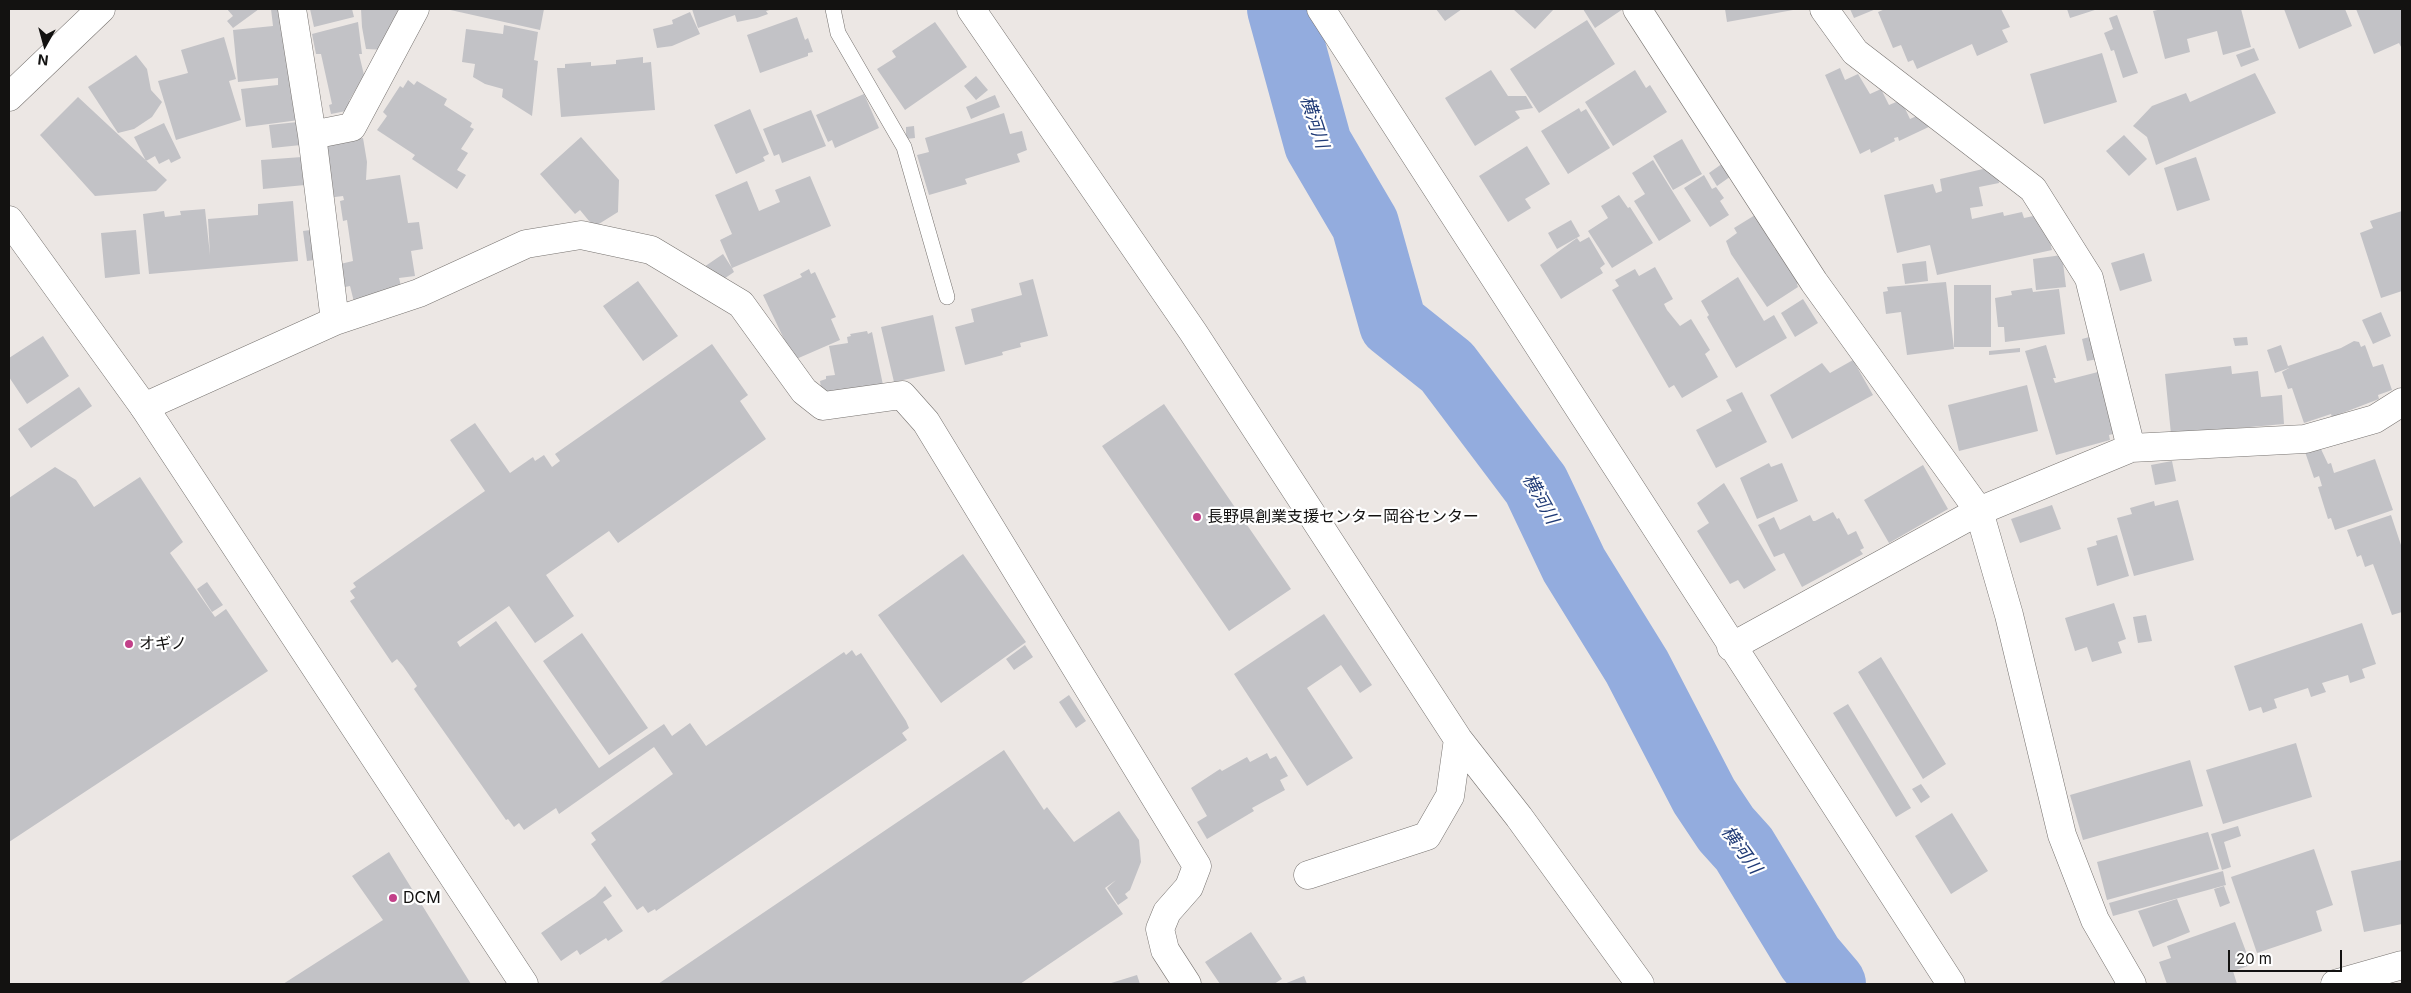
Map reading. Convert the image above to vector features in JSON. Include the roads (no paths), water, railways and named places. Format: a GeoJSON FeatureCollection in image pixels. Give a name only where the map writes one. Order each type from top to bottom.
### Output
{"type":"FeatureCollection","features":[{"type":"Feature","properties":{"kind":"street"},"geometry":{"type":"LineString","coordinates":[[9,97],[102,9]]}},
{"type":"Feature","properties":{"kind":"street"},"geometry":{"type":"LineString","coordinates":[[292,9],[312,135],[335,321]]}},
{"type":"Feature","properties":{"kind":"street"},"geometry":{"type":"LineString","coordinates":[[312,135],[352,126],[415,9]]}},
{"type":"Feature","properties":{"kind":"street"},"geometry":{"type":"LineString","coordinates":[[971,9],[1193,332],[1458,740],[1519,817],[1640,984]]}},
{"type":"Feature","properties":{"kind":"street"},"geometry":{"type":"LineString","coordinates":[[1321,9],[1731,647],[1951,984]]}},
{"type":"Feature","properties":{"kind":"street"},"geometry":{"type":"LineString","coordinates":[[1637,9],[1814,282],[1979,511],[2009,616],[2062,834],[2095,920],[2132,984]]}},
{"type":"Feature","properties":{"kind":"street"},"geometry":{"type":"LineString","coordinates":[[1824,9],[1856,52],[2033,190],[2089,278],[2131,448]]}},
{"type":"Feature","properties":{"kind":"street"},"geometry":{"type":"LineString","coordinates":[[9,220],[144,407],[524,984]]}},
{"type":"Feature","properties":{"kind":"street"},"geometry":{"type":"LineString","coordinates":[[144,407],[335,321],[418,293],[526,244],[581,235],[650,250],[741,304],[804,391],[823,406],[902,395],[926,422],[1197,866],[1190,887],[1167,912],[1160,929],[1165,950],[1187,984]]}},
{"type":"Feature","properties":{"kind":"street"},"geometry":{"type":"LineString","coordinates":[[1731,647],[1979,511],[2131,448],[2305,439],[2375,419],[2402,402]]}},
{"type":"Feature","properties":{"kind":"street"},"geometry":{"type":"LineString","coordinates":[[1308,875],[1427,836],[1450,796],[1458,740]]}},
{"type":"Feature","properties":{"kind":"street"},"geometry":{"type":"LineString","coordinates":[[2335,984],[2402,965]]}},
{"type":"Feature","properties":{"kind":"lane"},"geometry":{"type":"LineString","coordinates":[[833,9],[838,33],[904,147],[947,297]]}},
{"type":"Feature","properties":{"kind":"waterway","name":"横河川"},"geometry":{"type":"LineString","coordinates":[[1281,9],[1318,144],[1365,224],[1393,324],[1447,367],[1536,485],[1574,565],[1637,667],[1704,796],[1726,829],[1744,849],[1810,958],[1832,984]]}},
{"type":"Feature","properties":{"kind":"place","name":"長野県創業支援センター岡谷センター"},"geometry":{"type":"Point","coordinates":[1197,517]}},
{"type":"Feature","properties":{"kind":"place","name":"オギノ"},"geometry":{"type":"Point","coordinates":[129,644]}},
{"type":"Feature","properties":{"kind":"place","name":"DCM"},"geometry":{"type":"Point","coordinates":[393,898]}}]}
